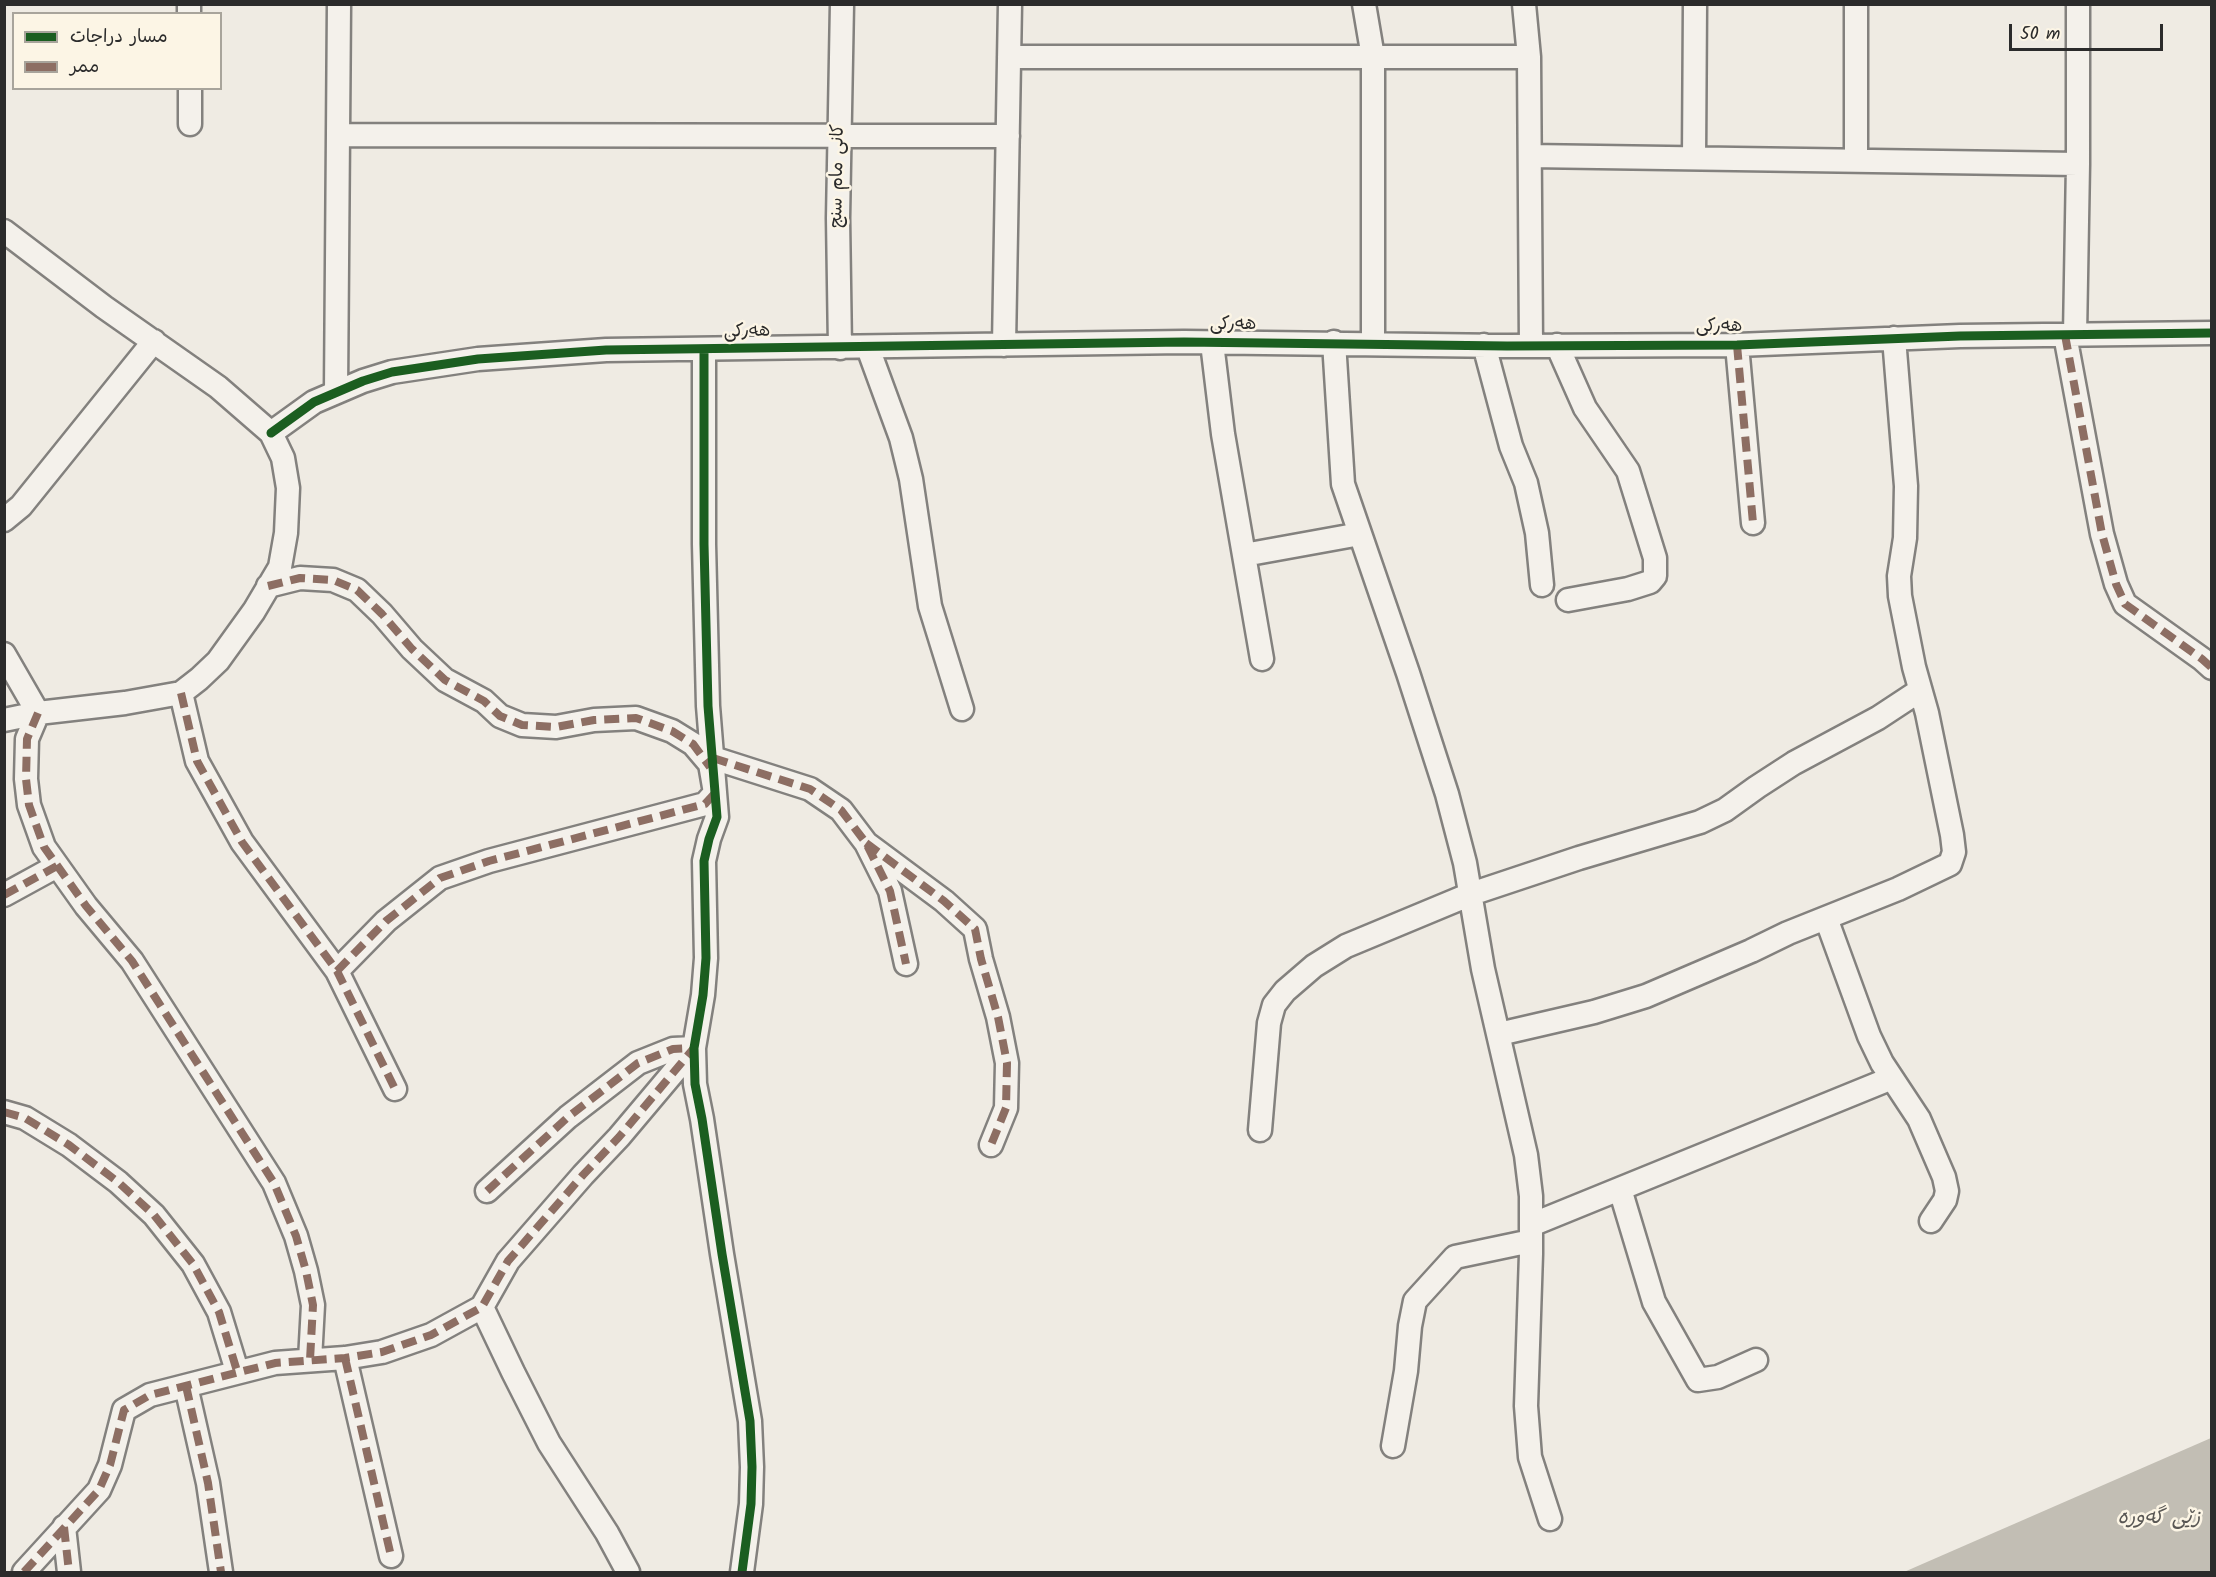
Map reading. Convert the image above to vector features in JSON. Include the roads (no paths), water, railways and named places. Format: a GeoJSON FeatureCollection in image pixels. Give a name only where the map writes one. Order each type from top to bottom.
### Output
{"type":"FeatureCollection","features":[{"type":"Feature","properties":{"kind":"street"},"geometry":{"type":"LineString","coordinates":[[336,391],[339,4]]}},
{"type":"Feature","properties":{"kind":"street","name":"کانی مام سنج"},"geometry":{"type":"LineString","coordinates":[[840,348],[839,135],[842,4]]}},
{"type":"Feature","properties":{"kind":"street"},"geometry":{"type":"LineString","coordinates":[[1004,345],[1010,4]]}},
{"type":"Feature","properties":{"kind":"street"},"geometry":{"type":"LineString","coordinates":[[1364,4],[1373,57],[1373,343]]}},
{"type":"Feature","properties":{"kind":"street"},"geometry":{"type":"LineString","coordinates":[[1524,4],[1529,57],[1531,346]]}},
{"type":"Feature","properties":{"kind":"street"},"geometry":{"type":"LineString","coordinates":[[1694,158],[1695,4]]}},
{"type":"Feature","properties":{"kind":"street"},"geometry":{"type":"LineString","coordinates":[[1856,4],[1856,160]]}},
{"type":"Feature","properties":{"kind":"street"},"geometry":{"type":"LineString","coordinates":[[2078,4],[2078,164],[2070,335],[2102,534],[2116,584],[2125,604],[2202,659],[2211,668]]}},
{"type":"Feature","properties":{"kind":"street"},"geometry":{"type":"LineString","coordinates":[[1009,57],[1529,57]]}},
{"type":"Feature","properties":{"kind":"street"},"geometry":{"type":"LineString","coordinates":[[190,90],[190,124]]}},
{"type":"Feature","properties":{"kind":"street"},"geometry":{"type":"LineString","coordinates":[[338,135],[1008,136]]}},
{"type":"Feature","properties":{"kind":"street"},"geometry":{"type":"LineString","coordinates":[[1530,156],[2078,164]]}},
{"type":"Feature","properties":{"kind":"street"},"geometry":{"type":"LineString","coordinates":[[4,231],[104,307],[218,387],[271,433],[283,458],[288,489],[286,533],[280,567],[254,611],[218,661],[181,693],[4,720]]}},
{"type":"Feature","properties":{"kind":"street","name":"هەرکی"},"geometry":{"type":"LineString","coordinates":[[271,433],[314,402],[336,391],[392,372],[478,359],[606,350],[1334,342],[1531,346],[1737,345],[1894,338],[2211,333]]}},
{"type":"Feature","properties":{"kind":"street"},"geometry":{"type":"LineString","coordinates":[[1499,1034],[1594,1012],[1646,996],[1898,889],[1950,864],[1954,852],[1952,835],[1900,596],[1899,576],[1905,538],[1906,486],[1894,338]]}},
{"type":"Feature","properties":{"kind":"street"},"geometry":{"type":"LineString","coordinates":[[4,520],[21,506],[154,341]]}},
{"type":"Feature","properties":{"kind":"street"},"geometry":{"type":"LineString","coordinates":[[1334,342],[1343,484],[1447,794],[1465,863],[1483,969],[1526,1155],[1531,1196],[1526,1406],[1530,1458],[1550,1520]]}},
{"type":"Feature","properties":{"kind":"street"},"geometry":{"type":"LineString","coordinates":[[1212,343],[1223,434],[1262,659]]}},
{"type":"Feature","properties":{"kind":"street"},"geometry":{"type":"LineString","coordinates":[[1484,345],[1508,437],[1526,483],[1537,533],[1542,585]]}},
{"type":"Feature","properties":{"kind":"street"},"geometry":{"type":"LineString","coordinates":[[1557,345],[1586,408],[1628,471],[1655,558],[1655,576],[1650,582],[1628,589],[1568,600]]}},
{"type":"Feature","properties":{"kind":"street"},"geometry":{"type":"LineString","coordinates":[[1737,345],[1753,523]]}},
{"type":"Feature","properties":{"kind":"street"},"geometry":{"type":"LineString","coordinates":[[868,348],[906,459],[930,606],[962,709]]}},
{"type":"Feature","properties":{"kind":"street"},"geometry":{"type":"LineString","coordinates":[[704,350],[704,543],[708,706],[717,817],[704,861],[706,958],[704,995],[694,1048],[695,1084],[750,1421],[751,1504],[742,1572]]}},
{"type":"Feature","properties":{"kind":"street"},"geometry":{"type":"LineString","coordinates":[[1244,555],[1360,534]]}},
{"type":"Feature","properties":{"kind":"street"},"geometry":{"type":"LineString","coordinates":[[268,586],[300,578],[333,580],[357,590],[382,614],[412,649],[445,680],[484,701],[500,716],[522,724],[556,727],[594,720],[636,718],[672,731],[693,744],[710,764],[715,793]]}},
{"type":"Feature","properties":{"kind":"street"},"geometry":{"type":"LineString","coordinates":[[4,654],[38,713]]}},
{"type":"Feature","properties":{"kind":"street"},"geometry":{"type":"LineString","coordinates":[[1260,1130],[1269,1023],[1274,1005],[1285,991],[1314,966],[1346,945],[1470,894],[1578,858],[1700,822],[1725,810],[1794,763],[1878,718],[1920,691]]}},
{"type":"Feature","properties":{"kind":"street"},"geometry":{"type":"LineString","coordinates":[[181,693],[197,761],[242,842],[337,970],[395,1089]]}},
{"type":"Feature","properties":{"kind":"street"},"geometry":{"type":"LineString","coordinates":[[38,713],[27,739],[26,779],[28,805],[44,847],[86,906],[132,961],[274,1183],[296,1236],[313,1305],[310,1360]]}},
{"type":"Feature","properties":{"kind":"street"},"geometry":{"type":"LineString","coordinates":[[713,758],[810,789],[841,810],[866,843],[890,891],[906,964]]}},
{"type":"Feature","properties":{"kind":"street"},"geometry":{"type":"LineString","coordinates":[[337,970],[386,921],[440,878],[489,861],[705,804],[715,793]]}},
{"type":"Feature","properties":{"kind":"street"},"geometry":{"type":"LineString","coordinates":[[866,843],[944,901],[975,929],[998,1017],[1007,1063],[1006,1108],[991,1145]]}},
{"type":"Feature","properties":{"kind":"street"},"geometry":{"type":"LineString","coordinates":[[4,895],[57,866]]}},
{"type":"Feature","properties":{"kind":"street"},"geometry":{"type":"LineString","coordinates":[[1826,918],[1869,1036],[1892,1078],[1919,1119],[1944,1178],[1947,1191],[1945,1200],[1931,1221]]}},
{"type":"Feature","properties":{"kind":"street"},"geometry":{"type":"LineString","coordinates":[[487,1191],[568,1117],[638,1063],[673,1049],[694,1048]]}},
{"type":"Feature","properties":{"kind":"street"},"geometry":{"type":"LineString","coordinates":[[24,1572],[99,1490],[110,1465],[124,1410],[150,1395],[237,1371],[275,1363],[345,1358],[382,1352],[431,1335],[482,1306],[508,1261],[619,1137],[694,1048]]}},
{"type":"Feature","properties":{"kind":"street"},"geometry":{"type":"LineString","coordinates":[[1393,1446],[1407,1371],[1410,1326],[1415,1301],[1455,1257],[1531,1233],[1620,1189],[1892,1078]]}},
{"type":"Feature","properties":{"kind":"street"},"geometry":{"type":"LineString","coordinates":[[4,1112],[25,1118],[69,1145],[118,1182],[154,1215],[193,1264],[219,1312],[237,1371]]}},
{"type":"Feature","properties":{"kind":"street"},"geometry":{"type":"LineString","coordinates":[[1620,1189],[1653,1302],[1698,1380],[1718,1377],[1756,1360]]}},
{"type":"Feature","properties":{"kind":"street"},"geometry":{"type":"LineString","coordinates":[[482,1306],[549,1443],[628,1572]]}},
{"type":"Feature","properties":{"kind":"street"},"geometry":{"type":"LineString","coordinates":[[345,1358],[391,1556]]}},
{"type":"Feature","properties":{"kind":"street"},"geometry":{"type":"LineString","coordinates":[[186,1386],[208,1483],[221,1572]]}},
{"type":"Feature","properties":{"kind":"street"},"geometry":{"type":"LineString","coordinates":[[64,1527],[69,1572]]}},
{"type":"Feature","properties":{"kind":"water","name":"زێی گەورە"},"geometry":{"type":"Polygon","coordinates":[[[2211,1438],[2211,1572],[1904,1572],[2211,1438]]]}}]}
